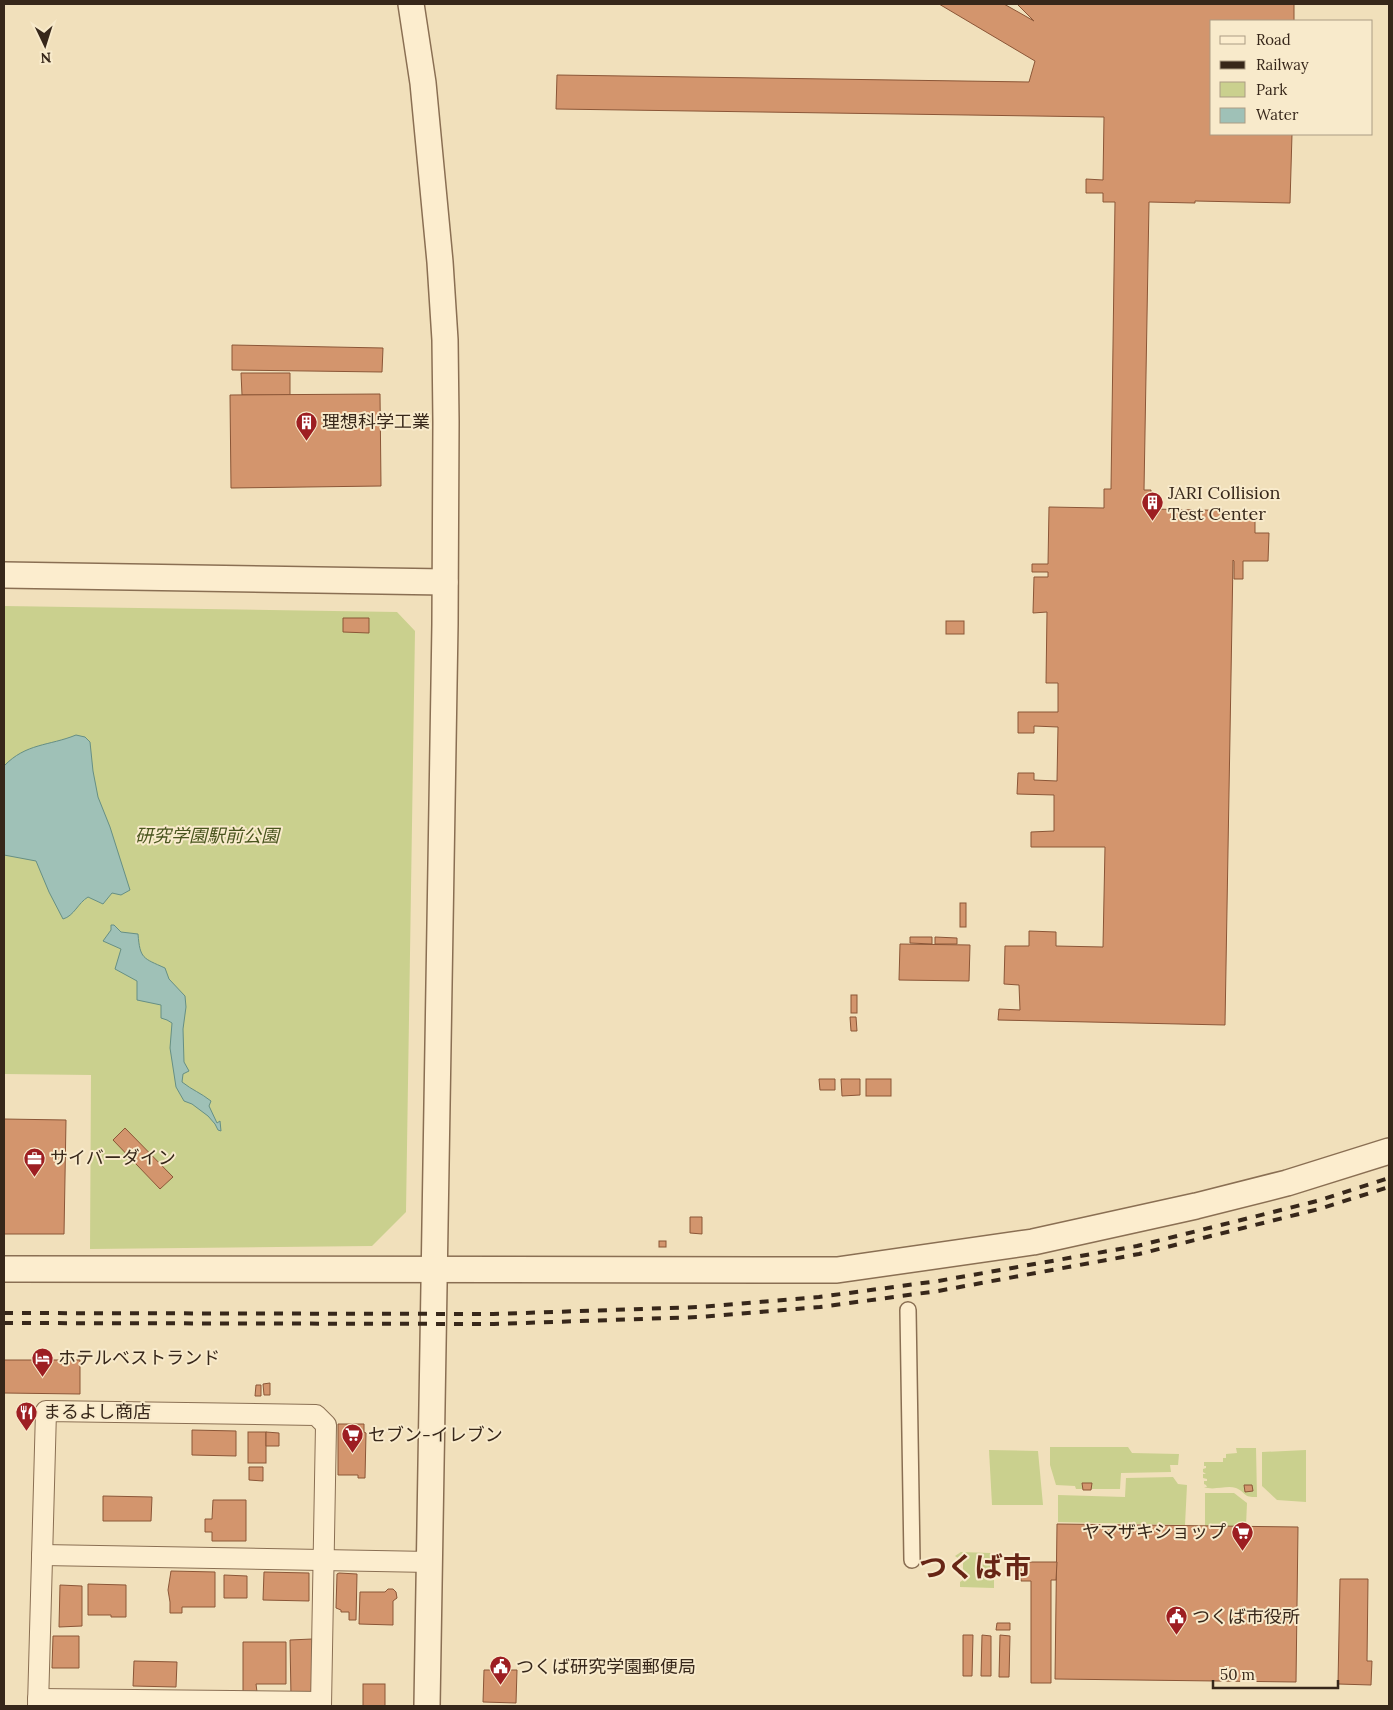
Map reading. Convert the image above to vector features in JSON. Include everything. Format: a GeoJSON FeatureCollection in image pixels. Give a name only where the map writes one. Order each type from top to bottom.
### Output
{"type":"FeatureCollection","features":[{"type":"Feature","properties":{"kind":"street"},"geometry":{"type":"LineString","coordinates":[[411,4],[434,188],[444,320],[446,422],[427,1706]]}},
{"type":"Feature","properties":{"kind":"street"},"geometry":{"type":"LineString","coordinates":[[4,575],[445,582]]}},
{"type":"Feature","properties":{"kind":"street"},"geometry":{"type":"LineString","coordinates":[[4,1269],[837,1270],[1052,1238],[1196,1206],[1287,1183],[1389,1151]]}},
{"type":"Feature","properties":{"kind":"street"},"geometry":{"type":"LineString","coordinates":[[908,1310],[912,1560]]}},
{"type":"Feature","properties":{"kind":"street"},"geometry":{"type":"LineString","coordinates":[[46,1411],[316,1415],[326,1424],[321,1704],[38,1703],[42,1555],[46,1411]]}},
{"type":"Feature","properties":{"kind":"street"},"geometry":{"type":"LineString","coordinates":[[42,1555],[430,1562]]}},
{"type":"Feature","properties":{"kind":"green space","name":"研究学園駅前公園"},"geometry":{"type":"Polygon","coordinates":[[[4,606],[397,612],[415,631],[406,1212],[372,1246],[90,1249],[91,1075],[4,1074],[4,606]]]}},
{"type":"Feature","properties":{"kind":"green space"},"geometry":{"type":"Polygon","coordinates":[[[1050,1447],[1128,1447],[1132,1453],[1179,1454],[1178,1465],[1170,1465],[1171,1472],[1121,1473],[1120,1489],[1076,1489],[1075,1486],[1056,1485],[1050,1465],[1050,1447]]]}},
{"type":"Feature","properties":{"kind":"green space"},"geometry":{"type":"Polygon","coordinates":[[[1236,1448],[1256,1448],[1257,1497],[1247,1496],[1232,1487],[1212,1488],[1204,1487],[1207,1487],[1204,1481],[1207,1481],[1207,1479],[1203,1478],[1203,1474],[1206,1474],[1203,1472],[1203,1469],[1206,1468],[1204,1462],[1223,1462],[1226,1454],[1237,1453],[1236,1448]]]}},
{"type":"Feature","properties":{"kind":"green space"},"geometry":{"type":"Polygon","coordinates":[[[989,1450],[1038,1451],[1043,1505],[992,1505],[989,1450]]]}},
{"type":"Feature","properties":{"kind":"green space"},"geometry":{"type":"Polygon","coordinates":[[[1306,1450],[1306,1502],[1277,1500],[1262,1486],[1262,1452],[1306,1450]]]}},
{"type":"Feature","properties":{"kind":"green space"},"geometry":{"type":"Polygon","coordinates":[[[1173,1477],[1178,1484],[1187,1485],[1185,1525],[1058,1522],[1058,1495],[1125,1497],[1126,1478],[1173,1477]]]}},
{"type":"Feature","properties":{"kind":"green space"},"geometry":{"type":"Polygon","coordinates":[[[1205,1493],[1234,1493],[1247,1503],[1246,1526],[1205,1526],[1205,1493]]]}},
{"type":"Feature","properties":{"kind":"green space"},"geometry":{"type":"Polygon","coordinates":[[[961,1552],[990,1553],[994,1558],[994,1588],[960,1587],[960,1582],[963,1580],[963,1562],[955,1556],[961,1552]]]}},
{"type":"Feature","properties":{"kind":"water"},"geometry":{"type":"Polygon","coordinates":[[[76,735],[85,737],[90,742],[98,797],[110,827],[130,890],[121,895],[112,893],[103,904],[88,897],[70,915],[63,919],[36,861],[4,855],[4,766],[29,749],[76,735]]]}},
{"type":"Feature","properties":{"kind":"water"},"geometry":{"type":"Polygon","coordinates":[[[111,925],[114,925],[121,932],[138,934],[140,948],[144,957],[165,968],[169,979],[185,996],[184,1062],[189,1071],[183,1074],[182,1082],[211,1101],[209,1106],[217,1123],[220,1121],[221,1131],[218,1130],[208,1116],[192,1104],[184,1101],[176,1087],[170,1048],[172,1023],[161,1018],[161,1005],[137,1000],[137,981],[115,969],[121,949],[103,941],[111,930],[111,925]]]}},
{"type":"Feature","properties":{"kind":"building","name":"JARI Collision Test Center"},"geometry":{"type":"Polygon","coordinates":[[[939,4],[1004,4],[1034,21],[1017,4],[1294,4],[1294,20],[1210,20],[1210,135],[1292,135],[1290,203],[1149,202],[1144,490],[1151,490],[1151,509],[1255,511],[1255,533],[1269,533],[1268,561],[1243,561],[1243,579],[1234,579],[1233,560],[1225,1025],[998,1020],[999,1009],[1020,1010],[1019,985],[1004,984],[1005,946],[1029,946],[1029,931],[1056,932],[1056,946],[1103,947],[1105,847],[1031,847],[1031,832],[1054,831],[1054,795],[1017,794],[1018,773],[1034,773],[1034,780],[1057,781],[1058,727],[1034,726],[1034,733],[1018,733],[1018,712],[1058,712],[1058,683],[1046,683],[1047,612],[1033,613],[1034,577],[1048,577],[1048,572],[1032,572],[1032,564],[1048,564],[1049,507],[1104,508],[1104,489],[1111,489],[1115,202],[1103,202],[1103,193],[1086,193],[1086,179],[1103,180],[1104,117],[556,109],[557,75],[1029,82],[1035,61],[939,4]]]}},
{"type":"Feature","properties":{"kind":"building"},"geometry":{"type":"Polygon","coordinates":[[[232,345],[383,348],[382,372],[232,370],[232,345]]]}},
{"type":"Feature","properties":{"kind":"building"},"geometry":{"type":"Polygon","coordinates":[[[241,373],[290,373],[290,395],[242,395],[241,373]]]}},
{"type":"Feature","properties":{"kind":"building","name":"理想科学工業"},"geometry":{"type":"Polygon","coordinates":[[[380,394],[381,486],[231,488],[230,395],[380,394]]]}},
{"type":"Feature","properties":{"kind":"building"},"geometry":{"type":"Polygon","coordinates":[[[343,618],[369,618],[369,633],[343,632],[343,618]]]}},
{"type":"Feature","properties":{"kind":"building"},"geometry":{"type":"Polygon","coordinates":[[[946,621],[964,621],[964,634],[946,634],[946,621]]]}},
{"type":"Feature","properties":{"kind":"building"},"geometry":{"type":"Polygon","coordinates":[[[960,903],[966,903],[966,927],[960,927],[960,903]]]}},
{"type":"Feature","properties":{"kind":"building"},"geometry":{"type":"Polygon","coordinates":[[[910,937],[932,937],[932,944],[910,943],[910,937]]]}},
{"type":"Feature","properties":{"kind":"building"},"geometry":{"type":"Polygon","coordinates":[[[935,937],[957,938],[957,944],[935,944],[935,937]]]}},
{"type":"Feature","properties":{"kind":"building"},"geometry":{"type":"Polygon","coordinates":[[[900,944],[970,945],[969,981],[899,980],[900,944]]]}},
{"type":"Feature","properties":{"kind":"building"},"geometry":{"type":"Polygon","coordinates":[[[851,995],[857,995],[857,1013],[851,1013],[851,995]]]}},
{"type":"Feature","properties":{"kind":"building"},"geometry":{"type":"Polygon","coordinates":[[[850,1017],[856,1017],[857,1031],[851,1031],[850,1017]]]}},
{"type":"Feature","properties":{"kind":"building"},"geometry":{"type":"Polygon","coordinates":[[[819,1079],[835,1079],[835,1090],[820,1090],[819,1079]]]}},
{"type":"Feature","properties":{"kind":"building"},"geometry":{"type":"Polygon","coordinates":[[[841,1079],[860,1079],[860,1095],[842,1096],[841,1079]]]}},
{"type":"Feature","properties":{"kind":"building"},"geometry":{"type":"Polygon","coordinates":[[[866,1079],[891,1079],[891,1096],[866,1096],[866,1079]]]}},
{"type":"Feature","properties":{"kind":"building","name":"サイバーダイン"},"geometry":{"type":"Polygon","coordinates":[[[4,1119],[66,1120],[64,1234],[4,1234],[4,1119]]]}},
{"type":"Feature","properties":{"kind":"building"},"geometry":{"type":"Polygon","coordinates":[[[125,1128],[173,1177],[160,1189],[113,1140],[125,1128]]]}},
{"type":"Feature","properties":{"kind":"building"},"geometry":{"type":"Polygon","coordinates":[[[690,1217],[702,1217],[702,1234],[690,1233],[690,1217]]]}},
{"type":"Feature","properties":{"kind":"building"},"geometry":{"type":"Polygon","coordinates":[[[659,1241],[666,1241],[666,1247],[659,1247],[659,1241]]]}},
{"type":"Feature","properties":{"kind":"building","name":"ホテルベストランド"},"geometry":{"type":"Polygon","coordinates":[[[4,1360],[80,1360],[80,1394],[4,1393],[4,1360]]]}},
{"type":"Feature","properties":{"kind":"building"},"geometry":{"type":"Polygon","coordinates":[[[270,1383],[270,1395],[264,1395],[263,1384],[270,1383]]]}},
{"type":"Feature","properties":{"kind":"building"},"geometry":{"type":"Polygon","coordinates":[[[256,1385],[261,1385],[261,1396],[255,1396],[256,1385]]]}},
{"type":"Feature","properties":{"kind":"building","name":"セブン-イレブン"},"geometry":{"type":"Polygon","coordinates":[[[338,1424],[364,1424],[364,1432],[366,1433],[365,1478],[358,1478],[358,1475],[338,1475],[338,1424]]]}},
{"type":"Feature","properties":{"kind":"building"},"geometry":{"type":"Polygon","coordinates":[[[192,1430],[236,1431],[236,1456],[192,1455],[192,1430]]]}},
{"type":"Feature","properties":{"kind":"building"},"geometry":{"type":"Polygon","coordinates":[[[248,1432],[266,1432],[266,1463],[248,1463],[248,1432]]]}},
{"type":"Feature","properties":{"kind":"building"},"geometry":{"type":"Polygon","coordinates":[[[266,1432],[279,1433],[279,1446],[266,1446],[266,1432]]]}},
{"type":"Feature","properties":{"kind":"building"},"geometry":{"type":"Polygon","coordinates":[[[249,1467],[263,1467],[263,1481],[249,1480],[249,1467]]]}},
{"type":"Feature","properties":{"kind":"building"},"geometry":{"type":"Polygon","coordinates":[[[1082,1483],[1092,1483],[1091,1490],[1083,1490],[1082,1483]]]}},
{"type":"Feature","properties":{"kind":"building"},"geometry":{"type":"Polygon","coordinates":[[[1244,1485],[1252,1485],[1253,1491],[1245,1492],[1244,1485]]]}},
{"type":"Feature","properties":{"kind":"building"},"geometry":{"type":"Polygon","coordinates":[[[103,1496],[152,1497],[151,1521],[103,1521],[103,1496]]]}},
{"type":"Feature","properties":{"kind":"building"},"geometry":{"type":"Polygon","coordinates":[[[213,1500],[246,1500],[246,1541],[212,1541],[212,1532],[205,1532],[205,1519],[212,1519],[213,1500]]]}},
{"type":"Feature","properties":{"kind":"building","name":"つくば市役所"},"geometry":{"type":"Polygon","coordinates":[[[1057,1524],[1298,1527],[1296,1682],[1055,1679],[1057,1524]]]}},
{"type":"Feature","properties":{"kind":"building"},"geometry":{"type":"Polygon","coordinates":[[[1020,1562],[1057,1562],[1056,1580],[1051,1580],[1051,1683],[1031,1683],[1031,1581],[1021,1581],[1020,1562]]]}},
{"type":"Feature","properties":{"kind":"building"},"geometry":{"type":"Polygon","coordinates":[[[171,1571],[215,1572],[215,1607],[182,1607],[182,1613],[170,1613],[168,1590],[171,1571]]]}},
{"type":"Feature","properties":{"kind":"building"},"geometry":{"type":"Polygon","coordinates":[[[264,1572],[309,1573],[309,1601],[263,1600],[264,1572]]]}},
{"type":"Feature","properties":{"kind":"building"},"geometry":{"type":"Polygon","coordinates":[[[337,1574],[357,1574],[356,1620],[349,1620],[349,1612],[341,1612],[341,1610],[336,1608],[337,1574]]]}},
{"type":"Feature","properties":{"kind":"building"},"geometry":{"type":"Polygon","coordinates":[[[224,1575],[247,1576],[247,1598],[224,1598],[224,1575]]]}},
{"type":"Feature","properties":{"kind":"building"},"geometry":{"type":"Polygon","coordinates":[[[1340,1579],[1368,1579],[1367,1661],[1372,1661],[1371,1685],[1338,1684],[1340,1579]]]}},
{"type":"Feature","properties":{"kind":"building"},"geometry":{"type":"Polygon","coordinates":[[[88,1584],[126,1585],[126,1617],[88,1615],[88,1584]]]}},
{"type":"Feature","properties":{"kind":"building"},"geometry":{"type":"Polygon","coordinates":[[[60,1585],[82,1586],[82,1626],[59,1627],[60,1585]]]}},
{"type":"Feature","properties":{"kind":"building"},"geometry":{"type":"Polygon","coordinates":[[[388,1589],[393,1589],[396,1592],[397,1598],[393,1601],[393,1625],[359,1624],[360,1592],[385,1592],[388,1589]]]}},
{"type":"Feature","properties":{"kind":"building"},"geometry":{"type":"Polygon","coordinates":[[[997,1623],[1010,1623],[1010,1630],[996,1630],[997,1623]]]}},
{"type":"Feature","properties":{"kind":"building"},"geometry":{"type":"Polygon","coordinates":[[[963,1635],[973,1635],[972,1676],[963,1676],[963,1635]]]}},
{"type":"Feature","properties":{"kind":"building"},"geometry":{"type":"Polygon","coordinates":[[[982,1635],[991,1636],[991,1676],[981,1676],[982,1635]]]}},
{"type":"Feature","properties":{"kind":"building"},"geometry":{"type":"Polygon","coordinates":[[[1000,1635],[1010,1636],[1009,1677],[999,1677],[1000,1635]]]}},
{"type":"Feature","properties":{"kind":"building"},"geometry":{"type":"Polygon","coordinates":[[[53,1636],[79,1636],[79,1668],[52,1668],[53,1636]]]}},
{"type":"Feature","properties":{"kind":"building"},"geometry":{"type":"Polygon","coordinates":[[[312,1639],[313,1697],[291,1697],[290,1640],[312,1639]]]}},
{"type":"Feature","properties":{"kind":"building"},"geometry":{"type":"Polygon","coordinates":[[[243,1642],[286,1642],[286,1684],[256,1684],[257,1692],[243,1692],[243,1642]]]}},
{"type":"Feature","properties":{"kind":"building"},"geometry":{"type":"Polygon","coordinates":[[[134,1661],[177,1662],[176,1687],[133,1686],[134,1661]]]}},
{"type":"Feature","properties":{"kind":"building"},"geometry":{"type":"Polygon","coordinates":[[[484,1670],[517,1670],[516,1703],[483,1702],[484,1670]]]}},
{"type":"Feature","properties":{"kind":"building"},"geometry":{"type":"Polygon","coordinates":[[[363,1684],[385,1684],[385,1706],[363,1706],[363,1684]]]}},
{"type":"Feature","properties":{"kind":"railway"},"geometry":{"type":"LineString","coordinates":[[4,1313],[493,1314],[699,1307],[819,1297],[938,1281],[1137,1246],[1317,1201],[1389,1178]]}},
{"type":"Feature","properties":{"kind":"railway"},"geometry":{"type":"LineString","coordinates":[[4,1323],[494,1324],[699,1317],[820,1307],[938,1291],[1139,1254],[1319,1209],[1389,1187]]}},
{"type":"Feature","properties":{"kind":"place","name":"理想科学工業"},"geometry":{"type":"Point","coordinates":[306,441]}},
{"type":"Feature","properties":{"kind":"place","name":"JARI Collision Test Center"},"geometry":{"type":"Point","coordinates":[1152,522]}},
{"type":"Feature","properties":{"kind":"place","name":"サイバーダイン"},"geometry":{"type":"Point","coordinates":[34,1177]}},
{"type":"Feature","properties":{"kind":"place","name":"ホテルベストランド"},"geometry":{"type":"Point","coordinates":[42,1377]}},
{"type":"Feature","properties":{"kind":"place","name":"まるよし商店"},"geometry":{"type":"Point","coordinates":[27,1431]}},
{"type":"Feature","properties":{"kind":"place","name":"セブン-イレブン"},"geometry":{"type":"Point","coordinates":[352,1454]}},
{"type":"Feature","properties":{"kind":"place","name":"ヤマザキショップ"},"geometry":{"type":"Point","coordinates":[1242,1551]}},
{"type":"Feature","properties":{"kind":"place","name":"つくば市役所"},"geometry":{"type":"Point","coordinates":[1176,1636]}},
{"type":"Feature","properties":{"kind":"place","name":"つくば研究学園郵便局"},"geometry":{"type":"Point","coordinates":[500,1686]}},
{"type":"Feature","properties":{"kind":"district","name":"つくば市"},"geometry":{"type":"Point","coordinates":[975,1567]}}]}
